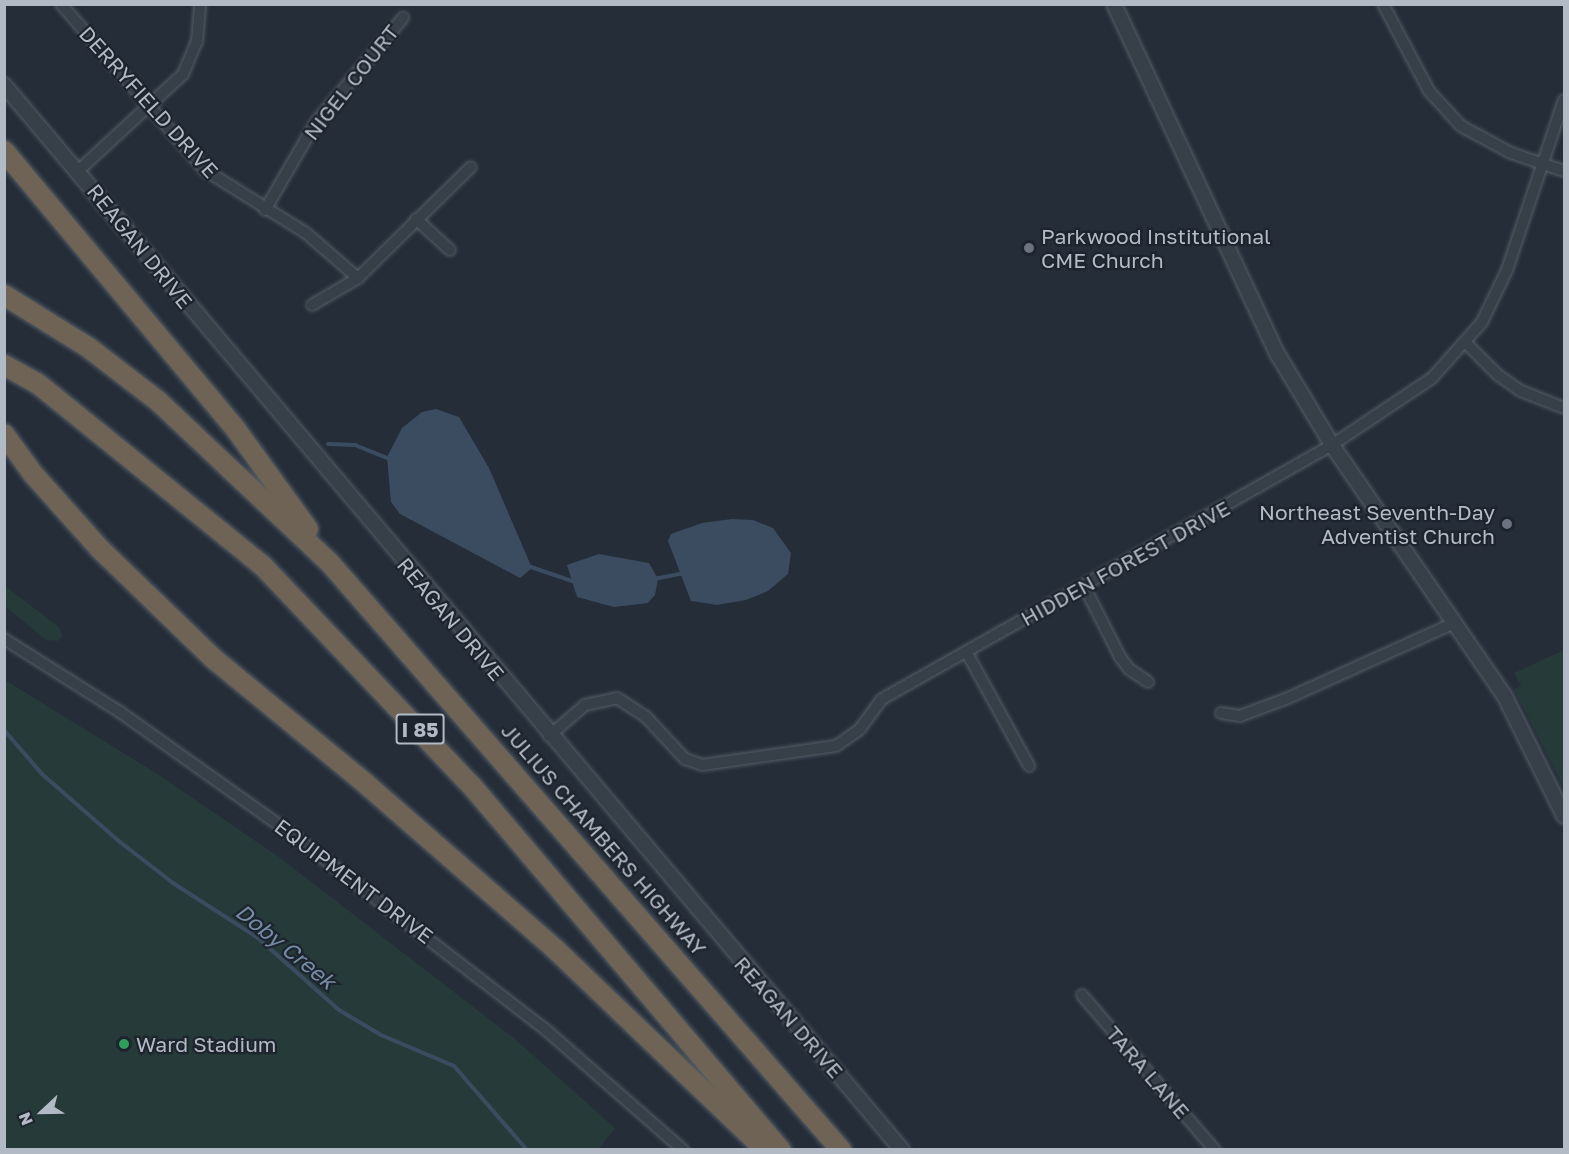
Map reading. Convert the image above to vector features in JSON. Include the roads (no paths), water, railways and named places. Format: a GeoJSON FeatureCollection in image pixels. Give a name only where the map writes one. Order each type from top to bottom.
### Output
{"type":"FeatureCollection","features":[{"type":"Feature","properties":{"kind":"highway"},"geometry":{"type":"LineString","coordinates":[[4,151],[237,431],[329,562]]}},
{"type":"Feature","properties":{"kind":"highway","name":"I 85"},"geometry":{"type":"LineString","coordinates":[[4,295],[89,348],[158,401],[329,562]]}},
{"type":"Feature","properties":{"kind":"highway","name":"I 85"},"geometry":{"type":"LineString","coordinates":[[4,365],[37,383],[262,565],[471,785],[781,1149]]}},
{"type":"Feature","properties":{"kind":"highway"},"geometry":{"type":"LineString","coordinates":[[4,434],[33,474],[100,549],[213,659],[366,784],[555,948],[765,1149]]}},
{"type":"Feature","properties":{"kind":"highway","name":"JULIUS CHAMBERS HIGHWAY"},"geometry":{"type":"LineString","coordinates":[[329,562],[841,1149]]}},
{"type":"Feature","properties":{"kind":"street","name":"DERRYFIELD DRIVE"},"geometry":{"type":"LineString","coordinates":[[61,4],[205,170],[265,210],[306,233],[358,278]]}},
{"type":"Feature","properties":{"kind":"street"},"geometry":{"type":"LineString","coordinates":[[78,171],[151,107],[183,74],[193,55],[201,24],[200,4]]}},
{"type":"Feature","properties":{"kind":"street"},"geometry":{"type":"LineString","coordinates":[[1114,4],[1260,320],[1332,445],[1504,696],[1564,816]]}},
{"type":"Feature","properties":{"kind":"street"},"geometry":{"type":"LineString","coordinates":[[1383,4],[1422,81],[1444,110],[1476,136],[1564,171]]}},
{"type":"Feature","properties":{"kind":"street","name":"NIGEL COURT"},"geometry":{"type":"LineString","coordinates":[[265,210],[316,122],[403,18]]}},
{"type":"Feature","properties":{"kind":"street","name":"REAGAN DRIVE"},"geometry":{"type":"LineString","coordinates":[[4,85],[549,736],[902,1149]]}},
{"type":"Feature","properties":{"kind":"street","name":"HIDDEN FOREST DRIVE"},"geometry":{"type":"LineString","coordinates":[[549,736],[585,705],[618,698],[646,717],[685,759],[702,765],[836,746],[860,729],[882,699],[1332,445],[1432,378],[1466,343],[1504,278],[1564,100]]}},
{"type":"Feature","properties":{"kind":"street"},"geometry":{"type":"LineString","coordinates":[[312,305],[358,278],[471,166]]}},
{"type":"Feature","properties":{"kind":"street"},"geometry":{"type":"LineString","coordinates":[[416,219],[450,250]]}},
{"type":"Feature","properties":{"kind":"street"},"geometry":{"type":"LineString","coordinates":[[1466,343],[1498,375],[1521,390],[1564,408]]}},
{"type":"Feature","properties":{"kind":"street"},"geometry":{"type":"LineString","coordinates":[[1084,586],[1120,657],[1129,669],[1148,682]]}},
{"type":"Feature","properties":{"kind":"street"},"geometry":{"type":"LineString","coordinates":[[1221,713],[1240,716],[1288,698],[1454,623]]}},
{"type":"Feature","properties":{"kind":"street","name":"EQUIPMENT DRIVE"},"geometry":{"type":"LineString","coordinates":[[4,639],[120,712],[289,832],[536,1022],[683,1149]]}},
{"type":"Feature","properties":{"kind":"street"},"geometry":{"type":"LineString","coordinates":[[967,653],[1029,766]]}},
{"type":"Feature","properties":{"kind":"street","name":"TARA LANE"},"geometry":{"type":"LineString","coordinates":[[1082,995],[1215,1149]]}},
{"type":"Feature","properties":{"kind":"water"},"geometry":{"type":"Polygon","coordinates":[[[436,409],[459,417],[489,468],[532,568],[520,578],[400,514],[391,502],[387,457],[402,428],[422,412],[436,409]]]}},
{"type":"Feature","properties":{"kind":"water"},"geometry":{"type":"Polygon","coordinates":[[[732,519],[753,520],[773,528],[791,553],[788,574],[768,591],[746,600],[717,605],[691,601],[668,541],[671,534],[702,523],[732,519]]]}},
{"type":"Feature","properties":{"kind":"water"},"geometry":{"type":"Polygon","coordinates":[[[599,554],[649,563],[658,579],[655,595],[648,603],[614,607],[577,597],[567,565],[599,554]]]}},
{"type":"Feature","properties":{"kind":"waterway"},"geometry":{"type":"LineString","coordinates":[[328,444],[355,445],[389,459]]}},
{"type":"Feature","properties":{"kind":"waterway"},"geometry":{"type":"LineString","coordinates":[[528,566],[575,582]]}},
{"type":"Feature","properties":{"kind":"waterway"},"geometry":{"type":"LineString","coordinates":[[654,579],[685,573]]}},
{"type":"Feature","properties":{"kind":"waterway","name":"Doby Creek"},"geometry":{"type":"LineString","coordinates":[[4,730],[42,774],[120,842],[173,883],[258,938],[339,1010],[381,1035],[454,1066],[527,1150]]}},
{"type":"Feature","properties":{"kind":"place","name":"Parkwood Institutional CME Church"},"geometry":{"type":"Point","coordinates":[1029,248]}},
{"type":"Feature","properties":{"kind":"place","name":"Northeast Seventh-Day Adventist Church"},"geometry":{"type":"Point","coordinates":[1507,524]}},
{"type":"Feature","properties":{"kind":"place","name":"Ward Stadium"},"geometry":{"type":"Point","coordinates":[124,1044]}}]}
